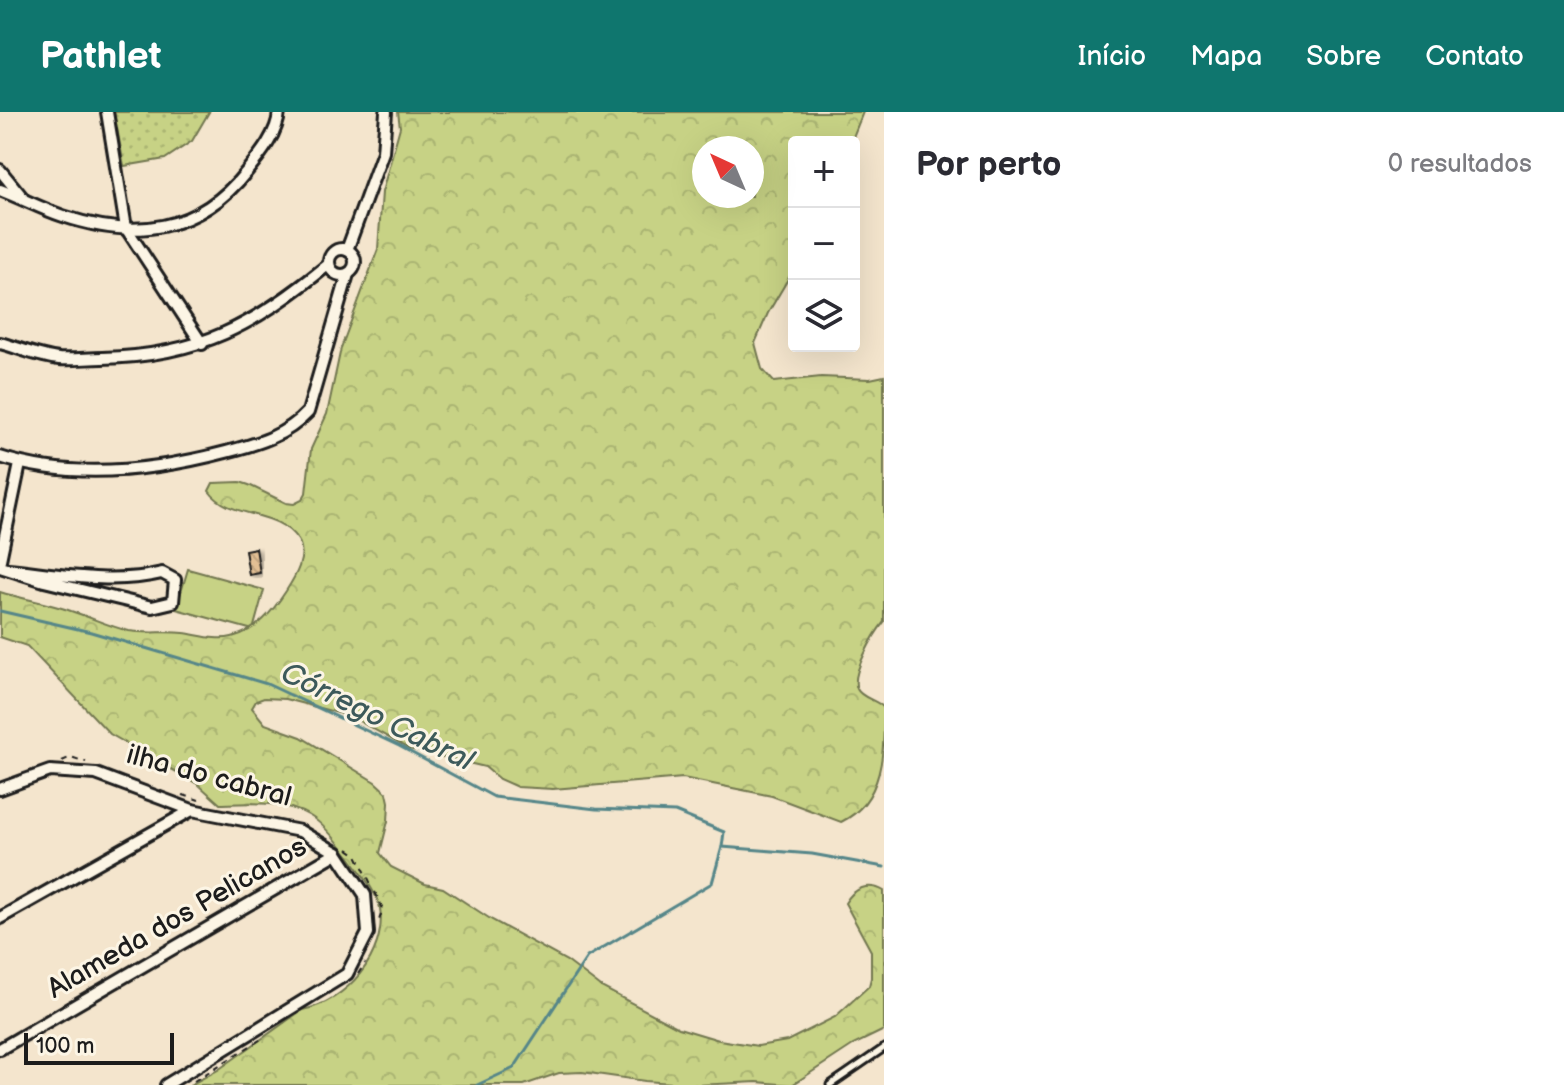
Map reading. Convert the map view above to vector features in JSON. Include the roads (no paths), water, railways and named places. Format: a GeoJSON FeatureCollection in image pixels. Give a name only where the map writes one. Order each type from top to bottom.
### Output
{"type":"FeatureCollection","features":[{"type":"Feature","properties":{"kind":"street"},"geometry":{"type":"LineString","coordinates":[[107,112],[126,228],[202,344]]}},
{"type":"Feature","properties":{"kind":"street"},"geometry":{"type":"LineString","coordinates":[[0,190],[62,216],[95,224],[162,228],[198,215],[236,185],[262,153],[279,112]]}},
{"type":"Feature","properties":{"kind":"street"},"geometry":{"type":"LineString","coordinates":[[347,250],[383,152],[386,112]]}},
{"type":"Feature","properties":{"kind":"street"},"geometry":{"type":"LineString","coordinates":[[0,170],[23,199]]}},
{"type":"Feature","properties":{"kind":"street"},"geometry":{"type":"LineString","coordinates":[[0,343],[58,359],[137,357],[202,344],[243,325],[286,298],[329,264],[334,252],[347,250]]}},
{"type":"Feature","properties":{"kind":"street"},"geometry":{"type":"LineString","coordinates":[[0,457],[20,464],[66,469],[141,470],[190,462],[254,445],[284,433],[308,412],[348,274],[355,262],[347,250]]}},
{"type":"Feature","properties":{"kind":"street"},"geometry":{"type":"LineString","coordinates":[[329,264],[338,275],[348,274]]}},
{"type":"Feature","properties":{"kind":"street"},"geometry":{"type":"LineString","coordinates":[[3,565],[20,464]]}},
{"type":"Feature","properties":{"kind":"street"},"geometry":{"type":"LineString","coordinates":[[3,565],[111,579],[141,578],[162,573],[175,580],[173,602],[152,607],[44,581],[3,565]]}},
{"type":"Feature","properties":{"kind":"street"},"geometry":{"type":"LineString","coordinates":[[0,789],[50,771],[96,774],[196,805],[300,831],[341,850],[365,895],[368,933],[347,974],[166,1085]]}},
{"type":"Feature","properties":{"kind":"street"},"geometry":{"type":"LineString","coordinates":[[0,918],[196,805]]}},
{"type":"Feature","properties":{"kind":"street","name":"Alameda dos Pelicanos"},"geometry":{"type":"LineString","coordinates":[[0,1049],[341,850]]}},
{"type":"Feature","properties":{"kind":"lane"},"geometry":{"type":"LineString","coordinates":[[830,1085],[884,1048]]}},
{"type":"Feature","properties":{"kind":"waterway","name":"Córrego Cabral"},"geometry":{"type":"LineString","coordinates":[[0,611],[91,632],[267,684],[399,746],[494,797],[596,809],[675,812],[724,832],[722,847],[812,854],[884,867]]}},
{"type":"Feature","properties":{"kind":"waterway","name":"Córrego Cabral"},"geometry":{"type":"LineString","coordinates":[[477,1085],[514,1068],[587,957],[712,883],[722,847]]}}]}
